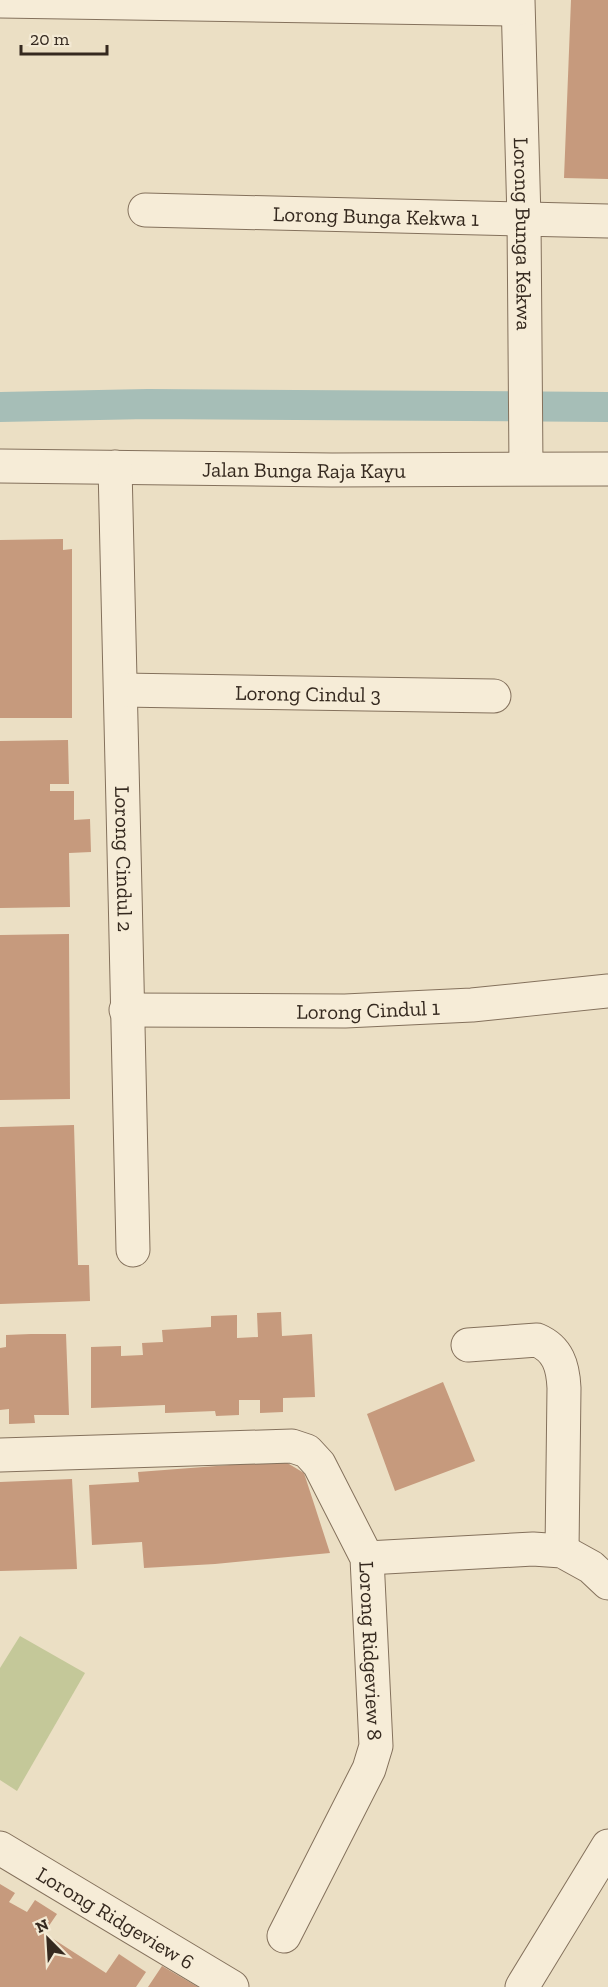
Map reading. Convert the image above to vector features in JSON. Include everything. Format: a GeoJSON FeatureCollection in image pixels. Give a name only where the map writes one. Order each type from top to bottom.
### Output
{"type":"FeatureCollection","features":[{"type":"Feature","properties":{"kind":"street"},"geometry":{"type":"LineString","coordinates":[[0,1],[517,4]]}},
{"type":"Feature","properties":{"kind":"street","name":"Lorong Bunga Kekwa"},"geometry":{"type":"LineString","coordinates":[[517,4],[524,219],[526,468]]}},
{"type":"Feature","properties":{"kind":"street","name":"Lorong Bunga Kekwa 1"},"geometry":{"type":"LineString","coordinates":[[144,210],[608,221]]}},
{"type":"Feature","properties":{"kind":"street","name":"Jalan Bunga Raja Kayu"},"geometry":{"type":"LineString","coordinates":[[0,466],[332,470],[608,469]]}},
{"type":"Feature","properties":{"kind":"street","name":"Lorong Cindul 2"},"geometry":{"type":"LineString","coordinates":[[115,467],[122,690],[126,1010],[133,1250]]}},
{"type":"Feature","properties":{"kind":"street","name":"Lorong Cindul 3"},"geometry":{"type":"LineString","coordinates":[[122,690],[494,696]]}},
{"type":"Feature","properties":{"kind":"street","name":"Lorong Cindul 1"},"geometry":{"type":"LineString","coordinates":[[126,1010],[356,1010],[472,1005],[608,991]]}},
{"type":"Feature","properties":{"kind":"street"},"geometry":{"type":"LineString","coordinates":[[468,1345],[537,1340],[547,1345],[557,1355],[563,1370],[564,1388],[562,1551]]}},
{"type":"Feature","properties":{"kind":"street","name":"Lorong Ridgeview 8"},"geometry":{"type":"LineString","coordinates":[[0,1455],[292,1446],[307,1451],[318,1464],[367,1558],[376,1746],[369,1769],[284,1936]]}},
{"type":"Feature","properties":{"kind":"street"},"geometry":{"type":"LineString","coordinates":[[367,1558],[533,1549],[562,1551],[591,1566],[608,1583]]}},
{"type":"Feature","properties":{"kind":"street"},"geometry":{"type":"LineString","coordinates":[[522,1987],[608,1846]]}},
{"type":"Feature","properties":{"kind":"street","name":"Lorong Ridgeview 6"},"geometry":{"type":"LineString","coordinates":[[0,1848],[232,1987]]}},
{"type":"Feature","properties":{"kind":"green space"},"geometry":{"type":"Polygon","coordinates":[[[20,1636],[85,1673],[17,1791],[0,1780],[0,1668],[20,1636]]]}},
{"type":"Feature","properties":{"kind":"building"},"geometry":{"type":"Polygon","coordinates":[[[571,0],[608,0],[608,179],[564,178],[571,0]]]}},
{"type":"Feature","properties":{"kind":"building"},"geometry":{"type":"Polygon","coordinates":[[[63,539],[63,550],[72,549],[72,718],[0,718],[0,540],[63,539]]]}},
{"type":"Feature","properties":{"kind":"building"},"geometry":{"type":"Polygon","coordinates":[[[68,740],[69,784],[50,784],[50,791],[74,791],[74,820],[90,819],[91,852],[69,853],[70,907],[0,908],[0,741],[68,740]]]}},
{"type":"Feature","properties":{"kind":"building"},"geometry":{"type":"Polygon","coordinates":[[[69,934],[70,1099],[0,1100],[0,935],[69,934]]]}},
{"type":"Feature","properties":{"kind":"building"},"geometry":{"type":"Polygon","coordinates":[[[74,1125],[78,1265],[89,1265],[90,1301],[0,1304],[0,1127],[74,1125]]]}},
{"type":"Feature","properties":{"kind":"building"},"geometry":{"type":"Polygon","coordinates":[[[281,1312],[282,1336],[312,1334],[315,1397],[283,1398],[283,1412],[260,1413],[260,1400],[239,1400],[239,1415],[216,1416],[215,1411],[165,1413],[165,1405],[91,1408],[91,1347],[121,1346],[121,1356],[143,1355],[142,1343],[163,1342],[162,1330],[211,1327],[211,1316],[237,1315],[237,1338],[258,1337],[257,1313],[281,1312]]]}},
{"type":"Feature","properties":{"kind":"building"},"geometry":{"type":"Polygon","coordinates":[[[66,1334],[69,1415],[34,1415],[35,1423],[9,1424],[9,1409],[0,1410],[0,1348],[6,1347],[6,1335],[66,1334]]]}},
{"type":"Feature","properties":{"kind":"building"},"geometry":{"type":"Polygon","coordinates":[[[443,1382],[475,1461],[395,1491],[367,1414],[443,1382]]]}},
{"type":"Feature","properties":{"kind":"building"},"geometry":{"type":"Polygon","coordinates":[[[284,1461],[304,1473],[330,1553],[144,1568],[142,1542],[92,1545],[89,1485],[139,1482],[138,1472],[284,1461]]]}},
{"type":"Feature","properties":{"kind":"building"},"geometry":{"type":"Polygon","coordinates":[[[72,1479],[77,1569],[0,1571],[0,1482],[72,1479]]]}},
{"type":"Feature","properties":{"kind":"building"},"geometry":{"type":"Polygon","coordinates":[[[0,1884],[15,1893],[9,1902],[27,1912],[35,1900],[57,1914],[44,1933],[106,1973],[119,1954],[146,1972],[136,1987],[0,1987],[0,1884]]]}},
{"type":"Feature","properties":{"kind":"building"},"geometry":{"type":"Polygon","coordinates":[[[162,1966],[198,1987],[148,1987],[162,1966]]]}},
{"type":"Feature","properties":{"kind":"waterway"},"geometry":{"type":"LineString","coordinates":[[0,407],[148,404],[608,407]]}}]}
